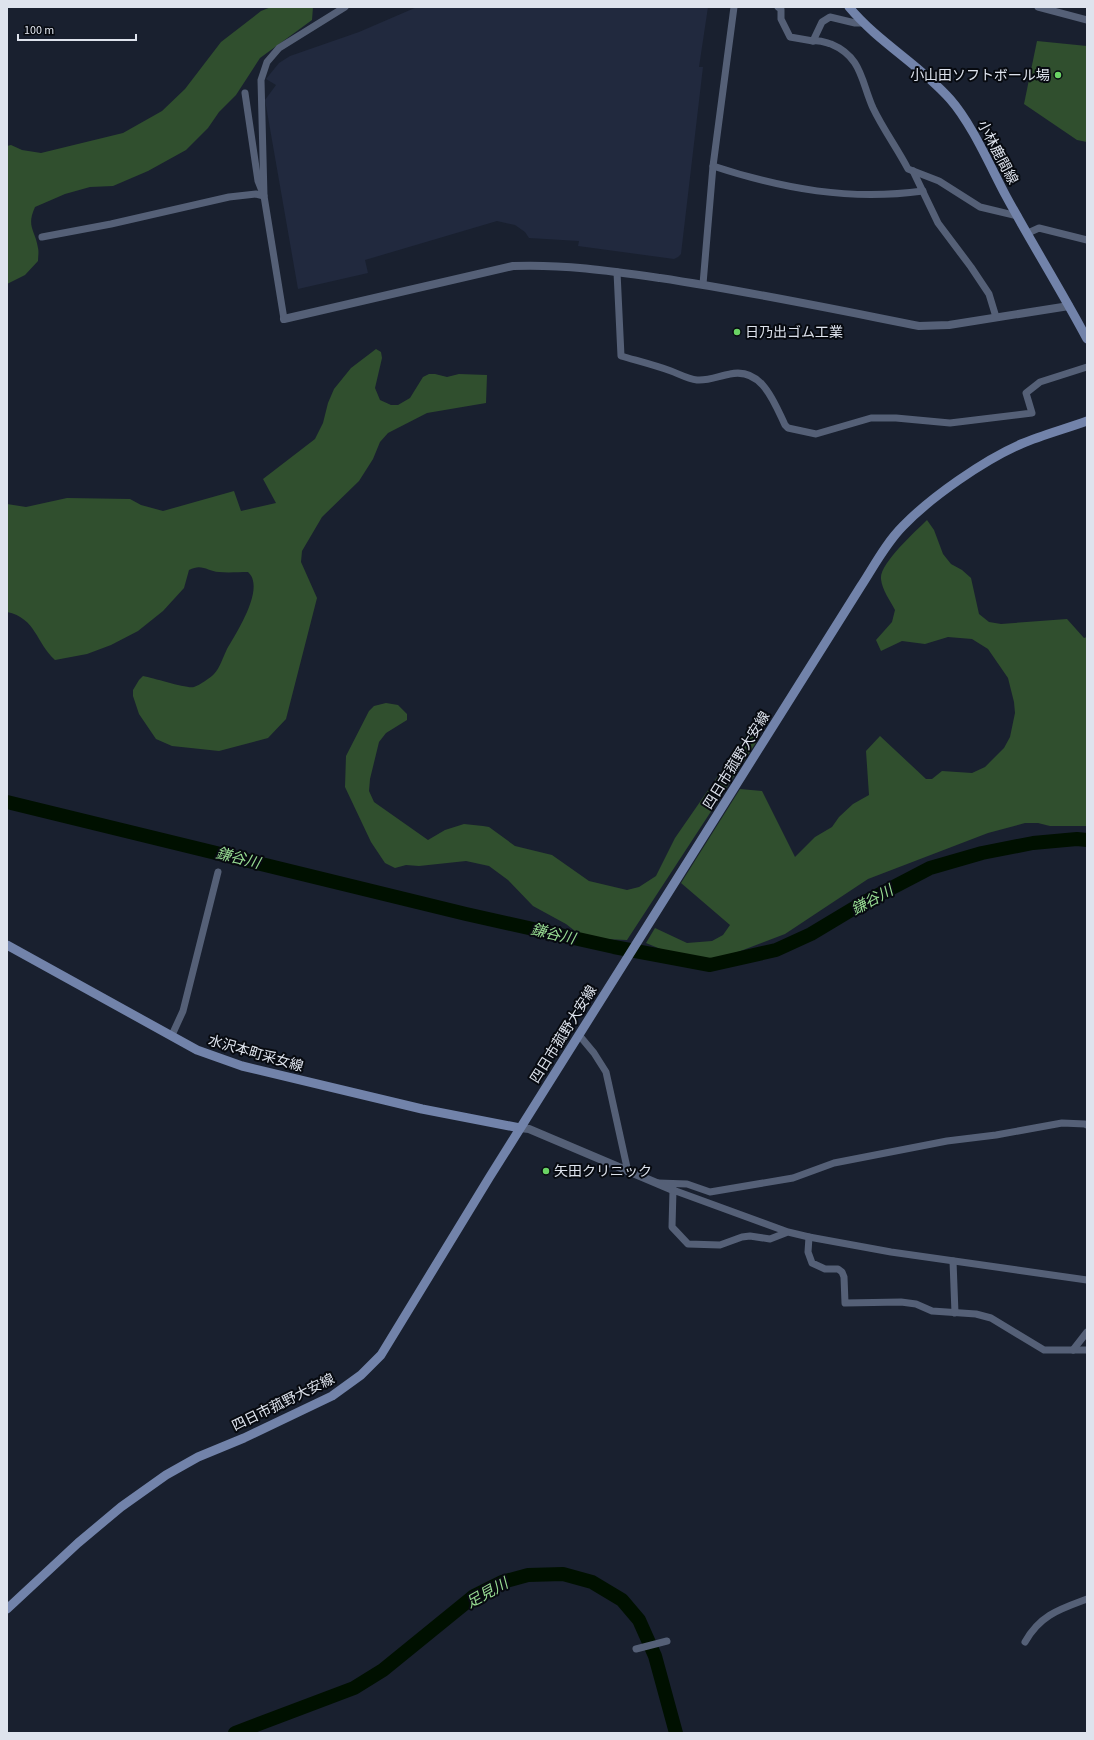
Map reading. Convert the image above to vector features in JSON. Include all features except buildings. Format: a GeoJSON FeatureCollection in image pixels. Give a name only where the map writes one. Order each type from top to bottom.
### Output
{"type":"FeatureCollection","features":[{"type":"Feature","properties":{"kind":"main road","name":"小林鹿間線"},"geometry":{"type":"LineString","coordinates":[[849,7],[864,23],[938,87],[958,109],[1087,338]]}},
{"type":"Feature","properties":{"kind":"main road","name":"四日市菰野大安線"},"geometry":{"type":"LineString","coordinates":[[7,1609],[78,1543],[121,1506],[166,1475],[198,1457],[244,1438],[332,1396],[361,1375],[381,1355],[578,1035],[861,586],[902,526],[966,475],[999,455],[1021,444],[1087,421]]}},
{"type":"Feature","properties":{"kind":"main road","name":"水沢本町采女線"},"geometry":{"type":"LineString","coordinates":[[7,945],[197,1050],[242,1066],[371,1097],[520,1128]]}},
{"type":"Feature","properties":{"kind":"street"},"geometry":{"type":"LineString","coordinates":[[345,7],[279,48],[267,62],[261,80],[260,94],[264,196],[284,318],[513,266],[552,266],[617,272],[702,284],[919,326],[949,325],[1069,306]]}},
{"type":"Feature","properties":{"kind":"street"},"geometry":{"type":"LineString","coordinates":[[702,284],[713,166],[734,7]]}},
{"type":"Feature","properties":{"kind":"street"},"geometry":{"type":"LineString","coordinates":[[778,7],[781,9],[781,18],[790,37],[821,41],[841,48],[850,57],[865,83],[873,107],[908,169],[939,180],[980,207],[1018,216]]}},
{"type":"Feature","properties":{"kind":"street"},"geometry":{"type":"LineString","coordinates":[[1038,7],[1087,20]]}},
{"type":"Feature","properties":{"kind":"street"},"geometry":{"type":"LineString","coordinates":[[813,41],[822,22],[830,17],[855,23],[864,23]]}},
{"type":"Feature","properties":{"kind":"street"},"geometry":{"type":"LineString","coordinates":[[245,93],[258,181],[264,196]]}},
{"type":"Feature","properties":{"kind":"street"},"geometry":{"type":"LineString","coordinates":[[713,166],[755,180],[807,190],[846,194],[896,195],[923,191]]}},
{"type":"Feature","properties":{"kind":"street"},"geometry":{"type":"LineString","coordinates":[[913,171],[938,223],[989,294],[996,318]]}},
{"type":"Feature","properties":{"kind":"street"},"geometry":{"type":"LineString","coordinates":[[42,237],[111,224],[229,197],[256,194],[264,196]]}},
{"type":"Feature","properties":{"kind":"street"},"geometry":{"type":"LineString","coordinates":[[1028,233],[1039,228],[1087,240]]}},
{"type":"Feature","properties":{"kind":"street"},"geometry":{"type":"LineString","coordinates":[[617,272],[621,356],[697,380],[710,379],[731,373],[751,375],[758,379],[771,395],[785,425],[788,428],[816,434],[871,418],[896,418],[950,423],[1032,413],[1026,393],[1040,382],[1087,367]]}},
{"type":"Feature","properties":{"kind":"street"},"geometry":{"type":"LineString","coordinates":[[172,1035],[182,1011],[218,872]]}},
{"type":"Feature","properties":{"kind":"street"},"geometry":{"type":"LineString","coordinates":[[578,1035],[594,1053],[606,1072],[628,1172]]}},
{"type":"Feature","properties":{"kind":"street"},"geometry":{"type":"LineString","coordinates":[[656,1183],[688,1184],[710,1192],[793,1178],[834,1164],[948,1141],[996,1136],[1062,1123],[1087,1125]]}},
{"type":"Feature","properties":{"kind":"street"},"geometry":{"type":"LineString","coordinates":[[520,1128],[529,1129],[673,1190],[728,1211],[776,1226],[788,1232],[809,1237],[953,1261],[1087,1280]]}},
{"type":"Feature","properties":{"kind":"street"},"geometry":{"type":"LineString","coordinates":[[673,1190],[672,1227],[688,1244],[720,1245],[742,1237],[750,1236],[770,1239],[788,1232]]}},
{"type":"Feature","properties":{"kind":"street"},"geometry":{"type":"LineString","coordinates":[[809,1237],[808,1252],[812,1263],[824,1268],[838,1269],[842,1272],[844,1277],[845,1303],[901,1302],[916,1304],[932,1310],[976,1314],[991,1318],[1044,1350],[1087,1350]]}},
{"type":"Feature","properties":{"kind":"street"},"geometry":{"type":"LineString","coordinates":[[953,1261],[955,1313]]}},
{"type":"Feature","properties":{"kind":"street"},"geometry":{"type":"LineString","coordinates":[[1073,1350],[1087,1332]]}},
{"type":"Feature","properties":{"kind":"street"},"geometry":{"type":"LineString","coordinates":[[1025,1642],[1032,1629],[1057,1610],[1087,1599]]}},
{"type":"Feature","properties":{"kind":"street"},"geometry":{"type":"LineString","coordinates":[[638,1648],[665,1641]]}},
{"type":"Feature","properties":{"kind":"shaded area"},"geometry":{"type":"Polygon","coordinates":[[[417,7],[708,7],[699,67],[703,67],[681,254],[674,259],[578,246],[579,241],[529,238],[525,232],[515,225],[497,221],[365,260],[368,273],[298,289],[265,100],[276,85],[266,79],[279,63],[290,56],[359,32],[417,7]]]}},
{"type":"Feature","properties":{"kind":"green space"},"geometry":{"type":"Polygon","coordinates":[[[271,7],[313,7],[312,20],[260,58],[236,95],[219,112],[208,128],[186,150],[148,171],[113,186],[90,187],[65,194],[35,207],[32,214],[31,224],[37,242],[38,261],[25,275],[7,284],[7,146],[11,145],[22,150],[41,153],[123,133],[162,111],[185,89],[221,42],[261,11],[271,7]]]}},
{"type":"Feature","properties":{"kind":"green space","name":"小山田ソフトボール場"},"geometry":{"type":"Polygon","coordinates":[[[1037,41],[1087,46],[1087,142],[1077,140],[1024,104],[1037,41]]]}},
{"type":"Feature","properties":{"kind":"green space"},"geometry":{"type":"Polygon","coordinates":[[[376,349],[381,352],[382,358],[375,388],[380,400],[391,405],[398,405],[410,398],[423,377],[429,374],[447,377],[459,374],[487,375],[486,403],[427,413],[388,433],[380,442],[373,459],[359,481],[322,517],[302,551],[301,562],[317,598],[286,719],[268,738],[219,751],[172,746],[156,739],[139,714],[133,696],[133,690],[143,676],[178,685],[194,687],[214,674],[242,622],[252,599],[254,589],[253,579],[248,572],[219,572],[201,567],[189,570],[184,588],[163,611],[138,631],[111,645],[87,654],[55,660],[30,625],[17,615],[7,612],[7,504],[26,507],[67,498],[130,499],[141,505],[163,511],[234,491],[241,511],[276,503],[263,479],[315,439],[323,423],[328,403],[334,389],[351,368],[376,349]]]}},
{"type":"Feature","properties":{"kind":"green space"},"geometry":{"type":"Polygon","coordinates":[[[927,520],[934,530],[943,554],[951,564],[962,570],[971,578],[979,614],[989,622],[1001,624],[1067,619],[1084,638],[1087,637],[1087,826],[1050,826],[1038,823],[1025,823],[988,833],[868,879],[785,934],[717,960],[675,955],[646,943],[655,928],[687,943],[712,941],[723,935],[730,925],[681,883],[740,789],[762,791],[795,857],[815,837],[832,827],[839,817],[853,804],[869,795],[866,751],[880,736],[926,779],[932,779],[942,771],[972,773],[985,767],[1004,748],[1010,737],[1015,713],[1014,702],[1008,678],[988,649],[972,639],[948,637],[925,644],[902,641],[881,651],[876,640],[892,622],[895,610],[883,587],[881,579],[882,573],[899,548],[927,520]]]}},
{"type":"Feature","properties":{"kind":"green space"},"geometry":{"type":"Polygon","coordinates":[[[386,703],[398,705],[407,714],[407,720],[386,733],[379,742],[370,779],[369,791],[374,802],[428,840],[445,830],[464,824],[489,827],[515,846],[552,855],[589,881],[627,890],[639,887],[656,876],[675,838],[749,731],[759,738],[627,940],[584,938],[566,924],[533,906],[508,880],[489,866],[466,861],[419,866],[406,865],[395,868],[385,863],[371,842],[345,787],[346,756],[369,711],[374,706],[386,703]]]}},
{"type":"Feature","properties":{"kind":"waterway","name":"鎌谷川"},"geometry":{"type":"LineString","coordinates":[[7,802],[466,914],[614,947],[710,965],[776,950],[811,934],[861,904],[930,868],[982,853],[1033,843],[1077,839],[1087,840]]}},
{"type":"Feature","properties":{"kind":"waterway","name":"足見川"},"geometry":{"type":"LineString","coordinates":[[235,1733],[354,1688],[383,1670],[474,1596],[502,1582],[528,1575],[563,1574],[592,1582],[622,1600],[639,1620],[655,1656],[676,1733]]}},
{"type":"Feature","properties":{"kind":"place","name":"小山田ソフトボール場"},"geometry":{"type":"Point","coordinates":[1058,75]}},
{"type":"Feature","properties":{"kind":"place","name":"日乃出ゴム工業"},"geometry":{"type":"Point","coordinates":[737,332]}},
{"type":"Feature","properties":{"kind":"place","name":"矢田クリニック"},"geometry":{"type":"Point","coordinates":[546,1171]}}]}
